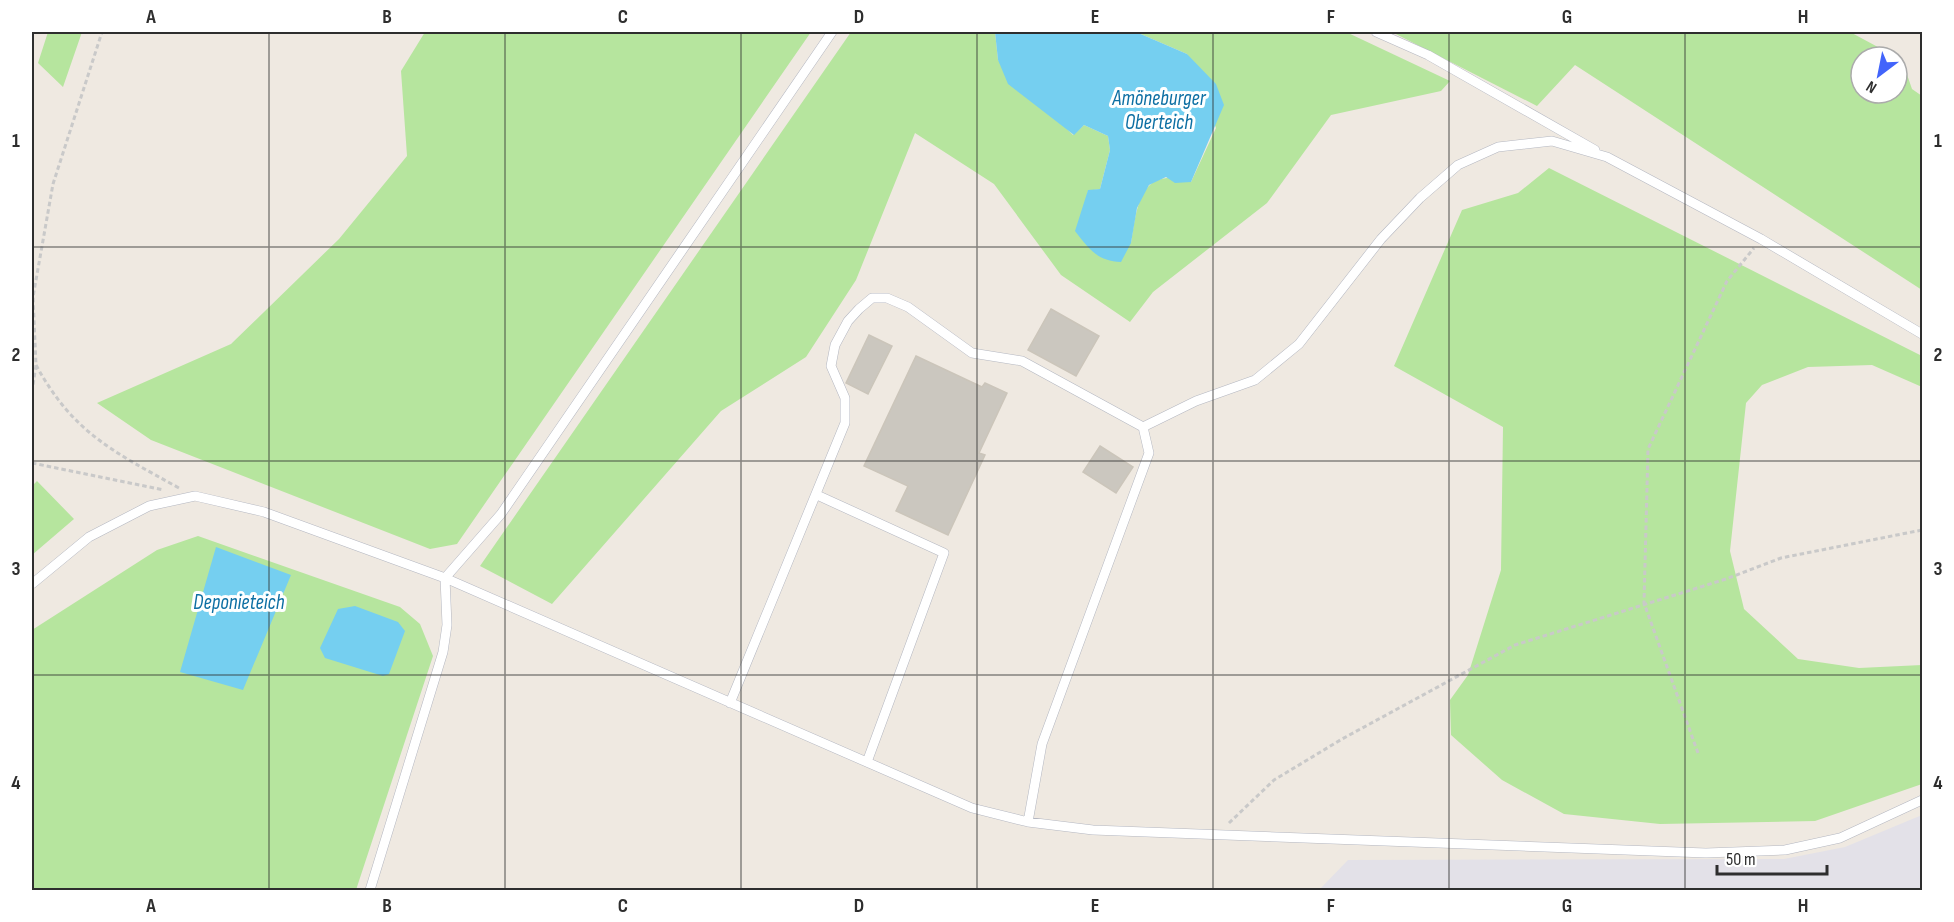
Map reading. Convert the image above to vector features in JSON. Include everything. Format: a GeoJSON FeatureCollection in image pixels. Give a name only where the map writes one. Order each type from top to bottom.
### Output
{"type":"FeatureCollection","features":[{"type":"Feature","properties":{"kind":"lane"},"geometry":{"type":"LineString","coordinates":[[370,891],[443,652],[447,625],[445,578],[501,514],[832,32]]}},
{"type":"Feature","properties":{"kind":"lane"},"geometry":{"type":"LineString","coordinates":[[1376,32],[1428,55],[1607,157],[1761,239],[1923,334]]}},
{"type":"Feature","properties":{"kind":"lane"},"geometry":{"type":"LineString","coordinates":[[1143,427],[1196,401],[1255,380],[1299,344],[1381,239],[1419,198],[1458,165],[1498,147],[1552,141],[1607,157]]}},
{"type":"Feature","properties":{"kind":"lane"},"geometry":{"type":"LineString","coordinates":[[729,703],[845,423],[845,398],[831,366],[835,345],[848,321],[872,298],[887,298],[908,307],[972,353],[1022,361],[1143,427],[1149,453],[1042,744],[1029,822]]}},
{"type":"Feature","properties":{"kind":"lane"},"geometry":{"type":"LineString","coordinates":[[817,495],[944,553],[867,762]]}},
{"type":"Feature","properties":{"kind":"lane"},"geometry":{"type":"LineString","coordinates":[[32,584],[89,537],[149,507],[195,496],[264,512],[445,578],[972,808],[1029,822],[1093,830],[1706,853],[1785,850],[1840,838],[1923,800]]}},
{"type":"Feature","properties":{"kind":"path"},"geometry":{"type":"LineString","coordinates":[[32,392],[36,365],[33,297],[53,184],[102,32]]}},
{"type":"Feature","properties":{"kind":"path"},"geometry":{"type":"LineString","coordinates":[[1698,753],[1644,603],[1648,449],[1727,281],[1761,239]]}},
{"type":"Feature","properties":{"kind":"path"},"geometry":{"type":"LineString","coordinates":[[36,365],[49,388],[86,432],[110,450],[195,496]]}},
{"type":"Feature","properties":{"kind":"path"},"geometry":{"type":"LineString","coordinates":[[32,463],[195,496]]}},
{"type":"Feature","properties":{"kind":"path"},"geometry":{"type":"LineString","coordinates":[[1217,835],[1274,780],[1403,705],[1515,645],[1726,579],[1781,558],[1923,530]]}},
{"type":"Feature","properties":{"kind":"shaded area"},"geometry":{"type":"Polygon","coordinates":[[[1922,815],[1922,890],[1319,890],[1348,860],[1784,859],[1845,847],[1922,815]]]}},
{"type":"Feature","properties":{"kind":"green space"},"geometry":{"type":"Polygon","coordinates":[[[48,32],[82,32],[63,87],[38,63],[48,32]]]}},
{"type":"Feature","properties":{"kind":"green space"},"geometry":{"type":"Polygon","coordinates":[[[425,32],[811,32],[457,544],[430,549],[151,440],[97,403],[231,344],[339,239],[407,156],[401,71],[425,32]]]}},
{"type":"Feature","properties":{"kind":"green space"},"geometry":{"type":"Polygon","coordinates":[[[851,32],[995,32],[998,60],[1073,135],[1084,125],[1108,136],[1110,150],[1100,189],[1088,191],[1085,205],[1131,243],[1136,213],[1143,193],[1157,180],[1173,178],[1191,182],[1216,128],[1187,54],[1136,32],[1346,32],[1450,81],[1441,91],[1331,115],[1267,203],[1153,292],[1130,322],[1061,275],[994,184],[915,133],[856,280],[806,357],[721,411],[552,604],[480,566],[851,32]]]}},
{"type":"Feature","properties":{"kind":"green space"},"geometry":{"type":"Polygon","coordinates":[[[1392,32],[1850,32],[1874,45],[1849,45],[1849,105],[1909,105],[1909,80],[1912,89],[1922,96],[1922,290],[1575,65],[1537,106],[1392,32]]]}},
{"type":"Feature","properties":{"kind":"green space"},"geometry":{"type":"Polygon","coordinates":[[[1549,168],[1922,356],[1922,387],[1872,365],[1808,367],[1762,385],[1746,403],[1730,551],[1744,609],[1798,659],[1859,668],[1922,665],[1922,784],[1815,821],[1660,824],[1564,814],[1502,780],[1451,735],[1450,700],[1468,675],[1501,570],[1503,427],[1394,366],[1462,210],[1518,193],[1549,168]]]}},
{"type":"Feature","properties":{"kind":"green space"},"geometry":{"type":"Polygon","coordinates":[[[37,481],[74,519],[32,555],[32,486],[37,481]]]}},
{"type":"Feature","properties":{"kind":"green space"},"geometry":{"type":"Polygon","coordinates":[[[198,536],[400,607],[420,624],[433,656],[356,890],[32,890],[32,630],[157,550],[198,536]]]}},
{"type":"Feature","properties":{"kind":"water","name":"Amöneburger Oberteich"},"geometry":{"type":"Polygon","coordinates":[[[995,32],[1136,32],[1187,54],[1216,84],[1224,105],[1191,182],[1175,183],[1166,177],[1149,185],[1137,208],[1131,243],[1121,262],[1106,259],[1094,253],[1075,231],[1088,190],[1100,189],[1110,150],[1108,136],[1084,125],[1074,135],[1008,84],[998,60],[995,32]]]}},
{"type":"Feature","properties":{"kind":"water","name":"Deponieteich"},"geometry":{"type":"Polygon","coordinates":[[[216,547],[291,575],[243,690],[180,672],[216,547]]]}},
{"type":"Feature","properties":{"kind":"water","name":"Deponieteich"},"geometry":{"type":"Polygon","coordinates":[[[355,606],[398,622],[405,631],[389,674],[383,676],[325,658],[320,648],[338,609],[355,606]]]}},
{"type":"Feature","properties":{"kind":"building"},"geometry":{"type":"Polygon","coordinates":[[[1051,309],[1099,336],[1076,376],[1028,350],[1051,309]]]}},
{"type":"Feature","properties":{"kind":"building"},"geometry":{"type":"Polygon","coordinates":[[[869,335],[892,346],[868,394],[846,383],[869,335]]]}},
{"type":"Feature","properties":{"kind":"building"},"geometry":{"type":"Polygon","coordinates":[[[916,356],[982,387],[985,383],[1007,393],[979,453],[985,455],[948,535],[896,511],[908,486],[864,466],[916,356]]]}},
{"type":"Feature","properties":{"kind":"building"},"geometry":{"type":"Polygon","coordinates":[[[1100,446],[1133,467],[1116,493],[1083,472],[1100,446]]]}}]}
